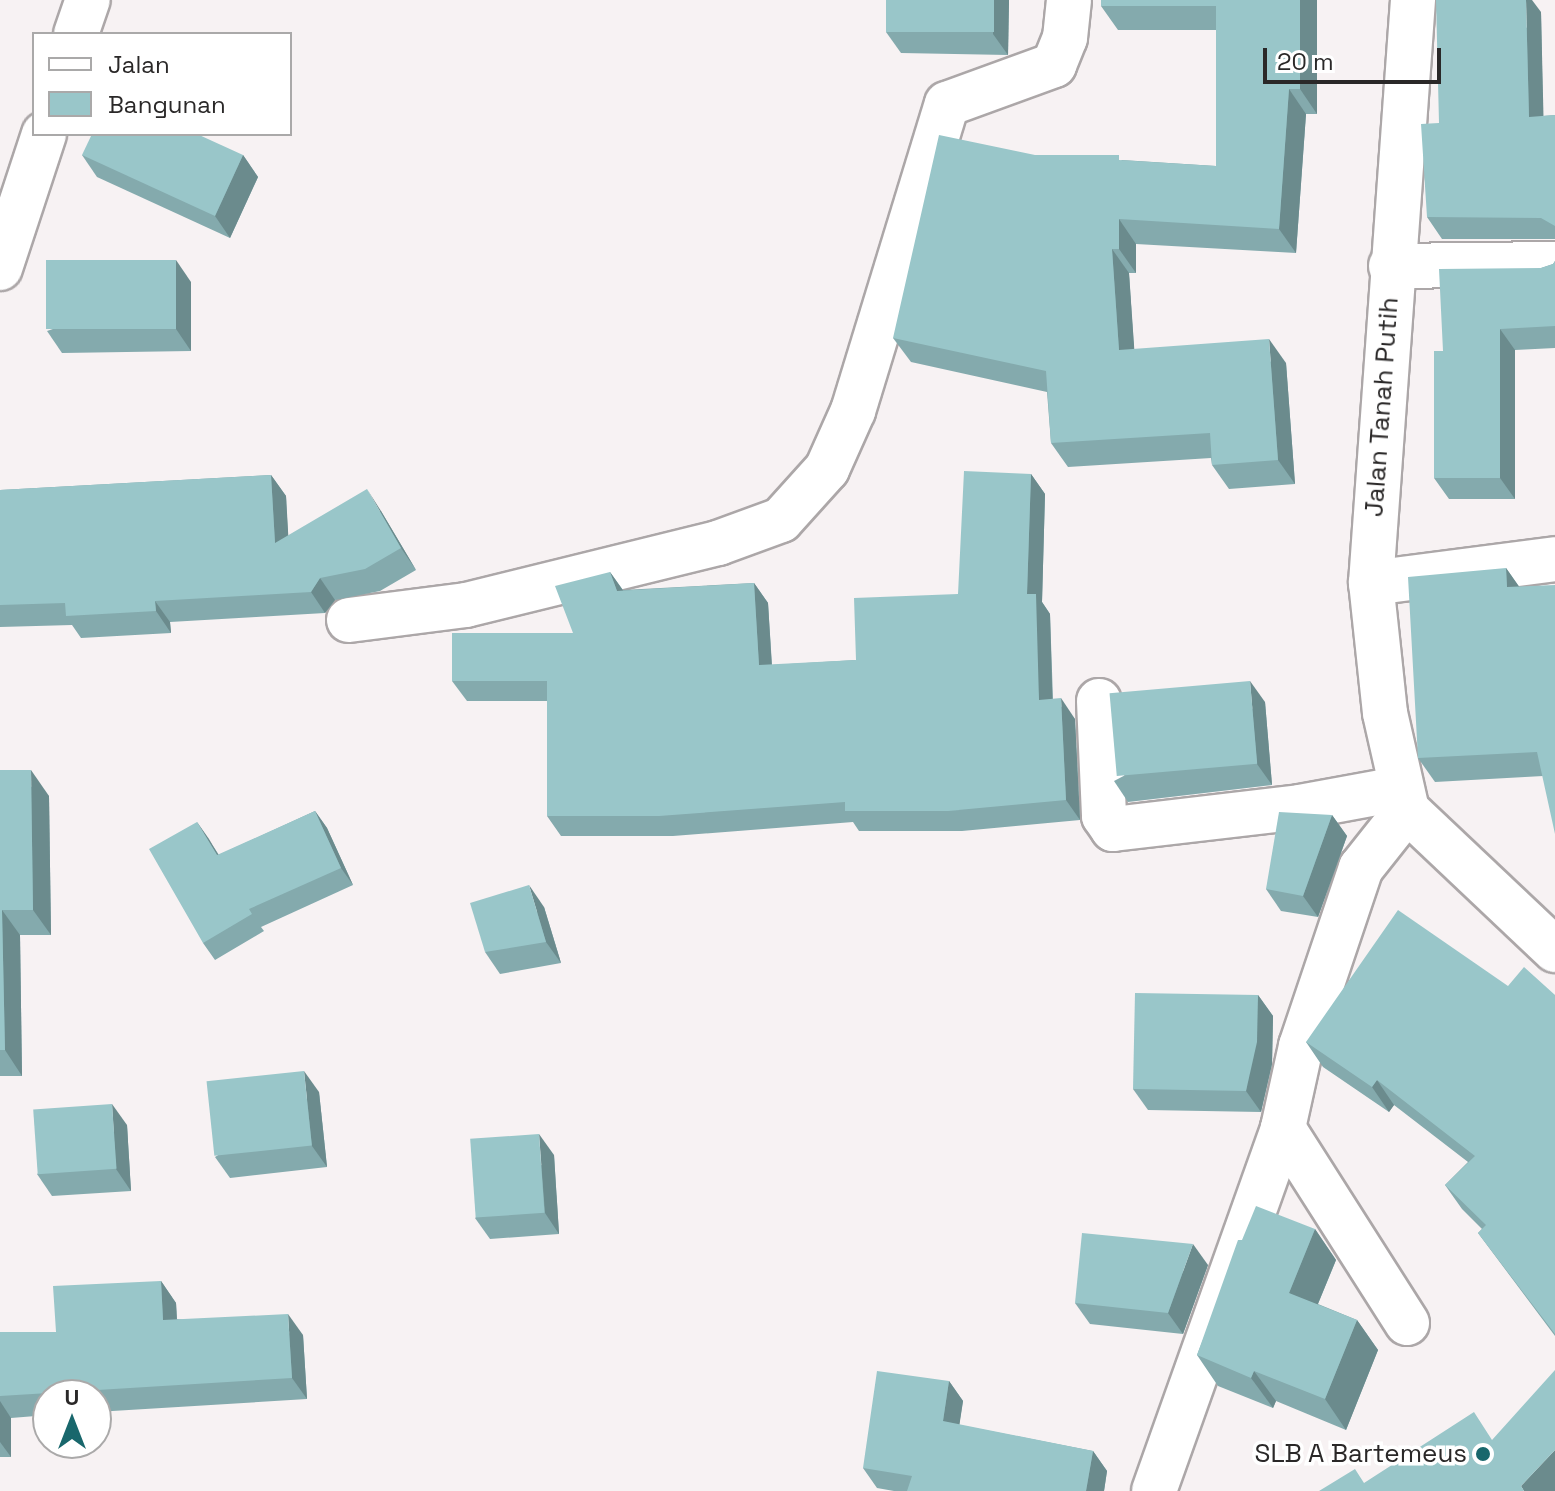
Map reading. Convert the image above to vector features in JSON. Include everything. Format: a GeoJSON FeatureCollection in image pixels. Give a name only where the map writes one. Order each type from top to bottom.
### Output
{"type":"FeatureCollection","features":[{"type":"Feature","properties":{"kind":"street"},"geometry":{"type":"LineString","coordinates":[[77,32],[88,0]]}},
{"type":"Feature","properties":{"kind":"street"},"geometry":{"type":"LineString","coordinates":[[349,620],[466,605],[718,543],[781,520],[827,469],[853,411],[947,104],[1054,65],[1065,38],[1069,0]]}},
{"type":"Feature","properties":{"kind":"street","name":"Jalan Tanah Putih"},"geometry":{"type":"LineString","coordinates":[[1403,800],[1371,583],[1391,266],[1413,0]]}},
{"type":"Feature","properties":{"kind":"street"},"geometry":{"type":"LineString","coordinates":[[0,268],[43,136]]}},
{"type":"Feature","properties":{"kind":"street"},"geometry":{"type":"LineString","coordinates":[[1391,266],[1555,264]]}},
{"type":"Feature","properties":{"kind":"street"},"geometry":{"type":"LineString","coordinates":[[1371,583],[1555,559]]}},
{"type":"Feature","properties":{"kind":"street"},"geometry":{"type":"LineString","coordinates":[[1099,701],[1104,816],[1113,829],[1300,807],[1403,800],[1555,950]]}},
{"type":"Feature","properties":{"kind":"street"},"geometry":{"type":"LineString","coordinates":[[1154,1491],[1283,1128],[1301,1046],[1361,868],[1403,800]]}},
{"type":"Feature","properties":{"kind":"street"},"geometry":{"type":"LineString","coordinates":[[1283,1128],[1407,1323]]}},
{"type":"Feature","properties":{"kind":"building"},"geometry":{"type":"Polygon","coordinates":[[[886,0],[994,0],[994,32],[886,32],[886,0]]]}},
{"type":"Feature","properties":{"kind":"building"},"geometry":{"type":"Polygon","coordinates":[[[1101,0],[1300,0],[1300,89],[1289,89],[1279,229],[1119,219],[1119,249],[1112,249],[1119,350],[1269,339],[1278,460],[1212,465],[1210,433],[1051,443],[1046,371],[893,338],[939,135],[1035,155],[1119,155],[1119,160],[1216,166],[1216,6],[1101,6],[1101,0]]]}},
{"type":"Feature","properties":{"kind":"building"},"geometry":{"type":"Polygon","coordinates":[[[1436,0],[1526,0],[1529,117],[1555,115],[1555,226],[1541,218],[1427,217],[1421,124],[1439,123],[1436,0]]]}},
{"type":"Feature","properties":{"kind":"building"},"geometry":{"type":"Polygon","coordinates":[[[91,136],[201,136],[243,155],[215,216],[82,155],[91,136]]]}},
{"type":"Feature","properties":{"kind":"building"},"geometry":{"type":"Polygon","coordinates":[[[46,260],[176,260],[176,329],[46,329],[46,260]]]}},
{"type":"Feature","properties":{"kind":"building"},"geometry":{"type":"Polygon","coordinates":[[[1555,261],[1555,326],[1500,329],[1500,478],[1434,478],[1434,351],[1443,351],[1439,269],[1541,268],[1555,261]]]}},
{"type":"Feature","properties":{"kind":"building"},"geometry":{"type":"Polygon","coordinates":[[[964,471],[1031,474],[1027,594],[1036,594],[1039,700],[1061,698],[1066,800],[948,811],[845,811],[845,802],[659,816],[547,816],[547,681],[452,681],[452,633],[573,633],[555,586],[610,572],[617,591],[754,583],[759,665],[856,660],[854,598],[958,594],[964,471]]]}},
{"type":"Feature","properties":{"kind":"building"},"geometry":{"type":"Polygon","coordinates":[[[271,475],[275,543],[367,489],[401,548],[365,569],[320,578],[311,592],[155,601],[156,611],[66,616],[65,603],[0,605],[0,490],[271,475]]]}},
{"type":"Feature","properties":{"kind":"building"},"geometry":{"type":"Polygon","coordinates":[[[1506,568],[1507,587],[1555,585],[1555,834],[1537,752],[1418,758],[1408,577],[1506,568]]]}},
{"type":"Feature","properties":{"kind":"building"},"geometry":{"type":"Polygon","coordinates":[[[1250,681],[1257,764],[1117,776],[1110,693],[1250,681]]]}},
{"type":"Feature","properties":{"kind":"building"},"geometry":{"type":"Polygon","coordinates":[[[0,770],[31,770],[33,910],[2,910],[5,1050],[0,1050],[0,770]]]}},
{"type":"Feature","properties":{"kind":"building"},"geometry":{"type":"Polygon","coordinates":[[[315,811],[341,868],[249,909],[252,914],[203,943],[149,849],[197,822],[217,855],[315,811]]]}},
{"type":"Feature","properties":{"kind":"building"},"geometry":{"type":"Polygon","coordinates":[[[1279,812],[1332,815],[1303,896],[1266,889],[1279,812]]]}},
{"type":"Feature","properties":{"kind":"building"},"geometry":{"type":"Polygon","coordinates":[[[529,885],[546,942],[485,952],[470,903],[529,885]]]}},
{"type":"Feature","properties":{"kind":"building"},"geometry":{"type":"Polygon","coordinates":[[[1398,910],[1508,986],[1524,967],[1555,995],[1555,1334],[1478,1233],[1486,1225],[1445,1185],[1475,1156],[1377,1080],[1372,1087],[1306,1042],[1398,910]]]}},
{"type":"Feature","properties":{"kind":"building"},"geometry":{"type":"Polygon","coordinates":[[[1135,993],[1258,995],[1257,1042],[1246,1091],[1133,1089],[1135,993]]]}},
{"type":"Feature","properties":{"kind":"building"},"geometry":{"type":"Polygon","coordinates":[[[304,1071],[312,1146],[214,1156],[207,1081],[304,1071]]]}},
{"type":"Feature","properties":{"kind":"building"},"geometry":{"type":"Polygon","coordinates":[[[112,1104],[117,1169],[38,1174],[33,1110],[112,1104]]]}},
{"type":"Feature","properties":{"kind":"building"},"geometry":{"type":"Polygon","coordinates":[[[539,1134],[545,1213],[476,1218],[470,1139],[539,1134]]]}},
{"type":"Feature","properties":{"kind":"building"},"geometry":{"type":"Polygon","coordinates":[[[1256,1206],[1315,1229],[1289,1293],[1357,1320],[1325,1399],[1254,1371],[1251,1378],[1197,1355],[1238,1240],[1242,1240],[1256,1206]]]}},
{"type":"Feature","properties":{"kind":"building"},"geometry":{"type":"Polygon","coordinates":[[[1082,1233],[1193,1244],[1168,1313],[1075,1303],[1082,1233]]]}},
{"type":"Feature","properties":{"kind":"building"},"geometry":{"type":"Polygon","coordinates":[[[161,1281],[163,1320],[288,1314],[292,1378],[112,1389],[112,1379],[32,1379],[32,1394],[0,1396],[0,1332],[56,1332],[53,1286],[161,1281]]]}},
{"type":"Feature","properties":{"kind":"building"},"geometry":{"type":"Polygon","coordinates":[[[1555,1370],[1555,1450],[1521,1486],[1524,1491],[1319,1491],[1355,1469],[1364,1483],[1474,1412],[1492,1440],[1555,1370]]]}},
{"type":"Feature","properties":{"kind":"building"},"geometry":{"type":"Polygon","coordinates":[[[877,1371],[949,1381],[943,1421],[1093,1451],[1086,1491],[907,1491],[912,1476],[863,1468],[877,1371]]]}},
{"type":"Feature","properties":{"kind":"place","name":"SLB A Bartemeus"},"geometry":{"type":"Point","coordinates":[1483,1454]}}]}
